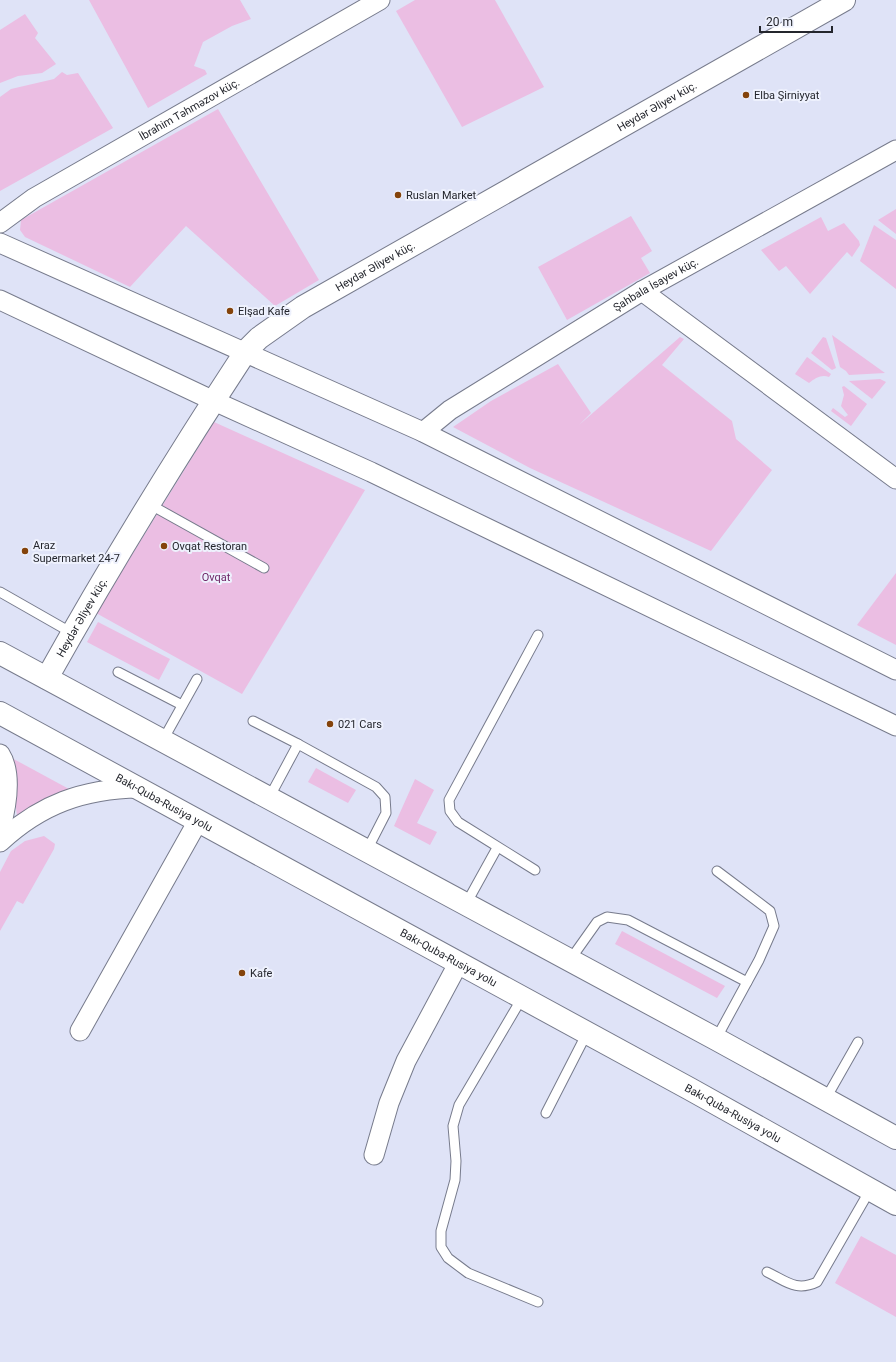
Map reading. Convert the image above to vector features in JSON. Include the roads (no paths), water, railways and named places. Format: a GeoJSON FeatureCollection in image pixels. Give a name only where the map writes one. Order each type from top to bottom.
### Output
{"type":"FeatureCollection","features":[{"type":"Feature","properties":{"kind":"main road","name":"Heydər Əliyev küç."},"geometry":{"type":"LineString","coordinates":[[47,678],[149,504],[246,352],[259,338],[303,307],[844,0]]}},
{"type":"Feature","properties":{"kind":"main road"},"geometry":{"type":"LineString","coordinates":[[0,653],[367,850],[896,1138]]}},
{"type":"Feature","properties":{"kind":"main road","name":"Bakı-Quba-Rusiya yolu"},"geometry":{"type":"LineString","coordinates":[[0,713],[587,1033],[896,1204]]}},
{"type":"Feature","properties":{"kind":"street","name":"İbrahim Təhməzov küç."},"geometry":{"type":"LineString","coordinates":[[0,223],[34,198],[380,0]]}},
{"type":"Feature","properties":{"kind":"street","name":"Şahbala İsayev küç."},"geometry":{"type":"LineString","coordinates":[[423,432],[450,410],[642,291],[896,150]]}},
{"type":"Feature","properties":{"kind":"street"},"geometry":{"type":"LineString","coordinates":[[0,243],[423,432],[896,670]]}},
{"type":"Feature","properties":{"kind":"street"},"geometry":{"type":"LineString","coordinates":[[642,291],[896,479]]}},
{"type":"Feature","properties":{"kind":"street"},"geometry":{"type":"LineString","coordinates":[[0,300],[214,401],[378,476],[896,726]]}},
{"type":"Feature","properties":{"kind":"street"},"geometry":{"type":"LineString","coordinates":[[0,754],[8,782],[6,803],[0,831]]}},
{"type":"Feature","properties":{"kind":"street"},"geometry":{"type":"LineString","coordinates":[[0,842],[14,829],[61,802],[92,792],[111,789],[138,788]]}},
{"type":"Feature","properties":{"kind":"street"},"geometry":{"type":"LineString","coordinates":[[80,1031],[198,821]]}},
{"type":"Feature","properties":{"kind":"street"},"geometry":{"type":"LineString","coordinates":[[374,1155],[388,1103],[406,1061],[458,964]]}},
{"type":"Feature","properties":{"kind":"lane"},"geometry":{"type":"LineString","coordinates":[[149,504],[264,568]]}},
{"type":"Feature","properties":{"kind":"lane"},"geometry":{"type":"LineString","coordinates":[[0,592],[72,633]]}},
{"type":"Feature","properties":{"kind":"lane"},"geometry":{"type":"LineString","coordinates":[[535,870],[497,848],[458,822],[450,811],[449,800],[538,635]]}},
{"type":"Feature","properties":{"kind":"lane"},"geometry":{"type":"LineString","coordinates":[[118,672],[182,705]]}},
{"type":"Feature","properties":{"kind":"lane"},"geometry":{"type":"LineString","coordinates":[[163,740],[197,679]]}},
{"type":"Feature","properties":{"kind":"lane"},"geometry":{"type":"LineString","coordinates":[[253,721],[376,786],[385,797],[386,813],[367,850]]}},
{"type":"Feature","properties":{"kind":"lane"},"geometry":{"type":"LineString","coordinates":[[268,798],[298,744]]}},
{"type":"Feature","properties":{"kind":"lane"},"geometry":{"type":"LineString","coordinates":[[466,904],[497,848]]}},
{"type":"Feature","properties":{"kind":"lane"},"geometry":{"type":"LineString","coordinates":[[716,1039],[759,960],[774,926],[770,911],[717,871]]}},
{"type":"Feature","properties":{"kind":"lane"},"geometry":{"type":"LineString","coordinates":[[570,960],[597,922],[607,917],[628,920],[747,982]]}},
{"type":"Feature","properties":{"kind":"lane"},"geometry":{"type":"LineString","coordinates":[[522,998],[459,1105],[453,1126],[456,1161],[455,1180],[441,1231],[441,1247],[448,1258],[468,1273],[538,1302]]}},
{"type":"Feature","properties":{"kind":"lane"},"geometry":{"type":"LineString","coordinates":[[546,1113],[587,1033]]}},
{"type":"Feature","properties":{"kind":"lane"},"geometry":{"type":"LineString","coordinates":[[825,1100],[858,1042]]}},
{"type":"Feature","properties":{"kind":"lane"},"geometry":{"type":"LineString","coordinates":[[767,1272],[797,1286],[806,1287],[817,1282],[870,1190]]}},
{"type":"Feature","properties":{"kind":"place","name":"Elba Şirniyyat"},"geometry":{"type":"Point","coordinates":[746,95]}},
{"type":"Feature","properties":{"kind":"place","name":"Ruslan Market"},"geometry":{"type":"Point","coordinates":[398,195]}},
{"type":"Feature","properties":{"kind":"place","name":"Elşad Kafe"},"geometry":{"type":"Point","coordinates":[230,311]}},
{"type":"Feature","properties":{"kind":"place","name":"Ovqat Restoran"},"geometry":{"type":"Point","coordinates":[164,546]}},
{"type":"Feature","properties":{"kind":"place","name":"Araz Supermarket 24-7"},"geometry":{"type":"Point","coordinates":[25,551]}},
{"type":"Feature","properties":{"kind":"place","name":"021 Cars"},"geometry":{"type":"Point","coordinates":[330,724]}},
{"type":"Feature","properties":{"kind":"place","name":"Kafe"},"geometry":{"type":"Point","coordinates":[242,973]}},
{"type":"Feature","properties":{"kind":"park label","name":"Ovqat"},"geometry":{"type":"Point","coordinates":[216,577]}}]}
